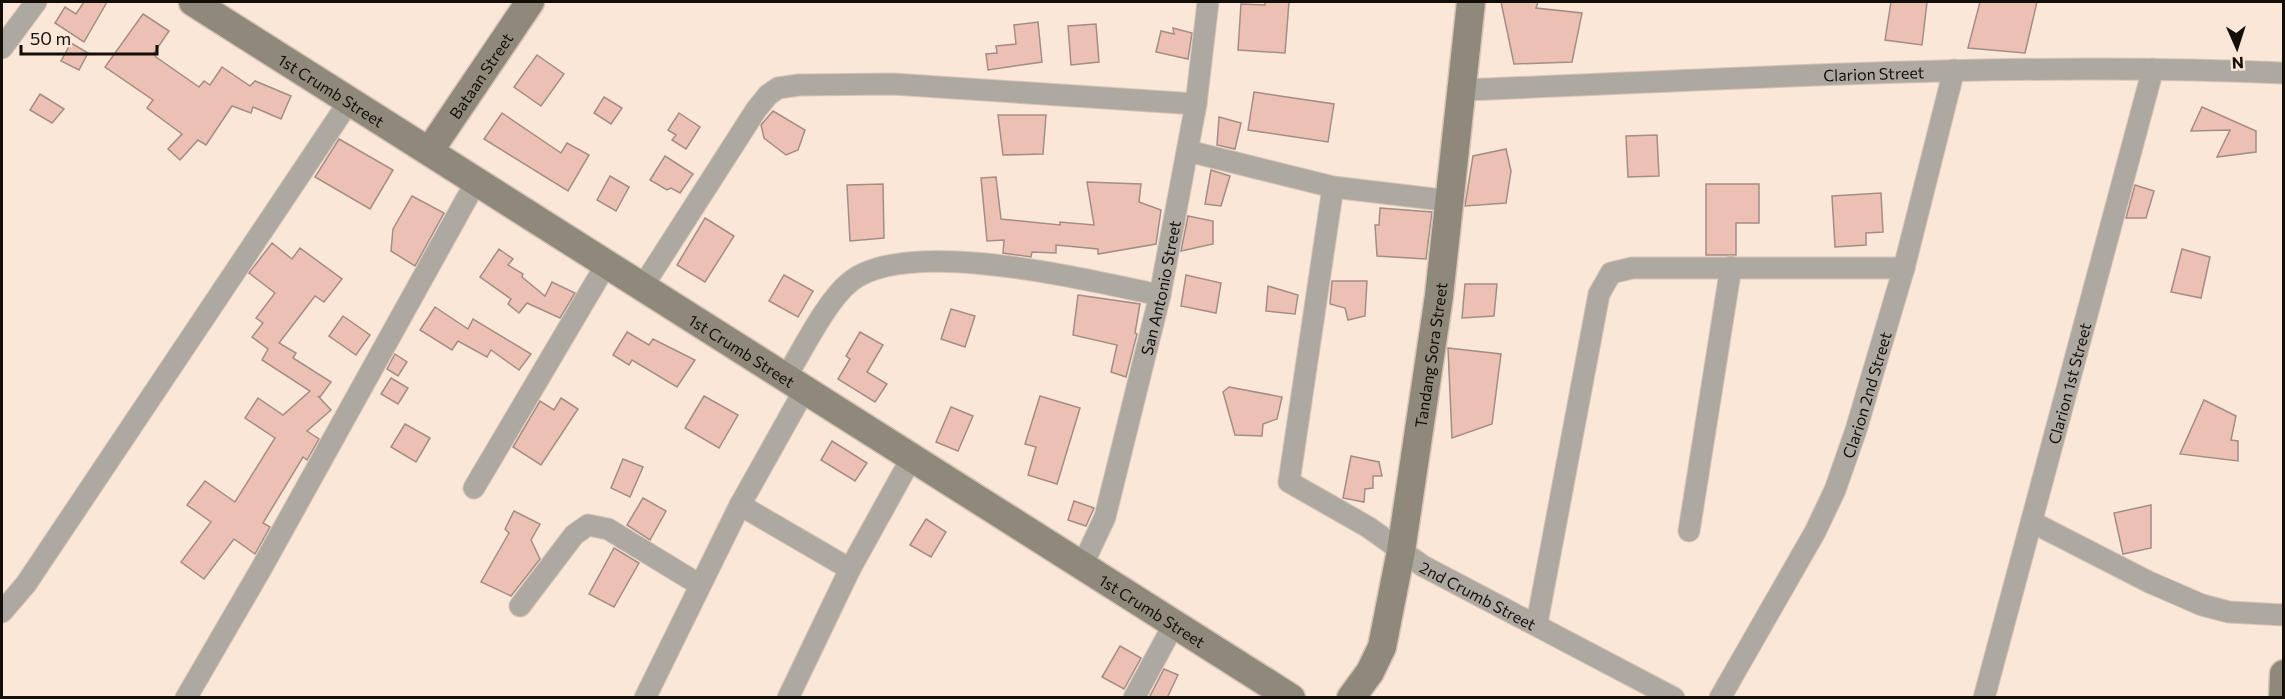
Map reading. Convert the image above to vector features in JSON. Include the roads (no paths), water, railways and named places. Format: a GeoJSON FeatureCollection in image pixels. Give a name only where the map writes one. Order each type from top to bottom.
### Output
{"type":"FeatureCollection","features":[{"type":"Feature","properties":{"kind":"main road","name":"Bataan Street"},"geometry":{"type":"LineString","coordinates":[[430,150],[530,2]]}},
{"type":"Feature","properties":{"kind":"main road","name":"Tandang Sora Street"},"geometry":{"type":"LineString","coordinates":[[1351,698],[1371,672],[1382,647],[1401,551],[1451,201],[1464,90],[1471,2]]}},
{"type":"Feature","properties":{"kind":"main road","name":"1st Crumb Street"},"geometry":{"type":"LineString","coordinates":[[201,4],[1291,698]]}},
{"type":"Feature","properties":{"kind":"main road"},"geometry":{"type":"LineString","coordinates":[[2283,674],[2283,698]]}},
{"type":"Feature","properties":{"kind":"street"},"geometry":{"type":"LineString","coordinates":[[2,48],[36,2]]}},
{"type":"Feature","properties":{"kind":"street","name":"San Antonio Street"},"geometry":{"type":"LineString","coordinates":[[1082,566],[1104,517],[1160,295],[1196,104],[1208,2]]}},
{"type":"Feature","properties":{"kind":"street","name":"Clarion Street"},"geometry":{"type":"LineString","coordinates":[[1464,90],[1954,70],[2153,69],[2283,73]]}},
{"type":"Feature","properties":{"kind":"street","name":"Clarion 1st Street"},"geometry":{"type":"LineString","coordinates":[[1984,698],[2153,69]]}},
{"type":"Feature","properties":{"kind":"street","name":"Clarion 2nd Street"},"geometry":{"type":"LineString","coordinates":[[1720,698],[1815,532],[1834,490],[1856,430],[1904,268],[1954,70]]}},
{"type":"Feature","properties":{"kind":"street"},"geometry":{"type":"LineString","coordinates":[[643,286],[756,110],[768,95],[778,88],[799,85],[893,84],[1196,104]]}},
{"type":"Feature","properties":{"kind":"street"},"geometry":{"type":"LineString","coordinates":[[2,612],[26,584],[350,100]]}},
{"type":"Feature","properties":{"kind":"street"},"geometry":{"type":"LineString","coordinates":[[1188,151],[1333,187],[1451,201]]}},
{"type":"Feature","properties":{"kind":"street"},"geometry":{"type":"LineString","coordinates":[[186,698],[261,569],[477,180]]}},
{"type":"Feature","properties":{"kind":"street","name":"2nd Crumb Street"},"geometry":{"type":"LineString","coordinates":[[1333,187],[1289,482],[1368,527],[1401,551],[1456,584],[1537,623],[1674,698]]}},
{"type":"Feature","properties":{"kind":"street"},"geometry":{"type":"LineString","coordinates":[[645,698],[740,505],[834,300],[849,282],[869,270],[926,262],[1004,267],[1058,274],[1160,295]]}},
{"type":"Feature","properties":{"kind":"street"},"geometry":{"type":"LineString","coordinates":[[474,488],[607,264]]}},
{"type":"Feature","properties":{"kind":"street"},"geometry":{"type":"LineString","coordinates":[[1537,623],[1601,286],[1611,273],[1619,269],[1731,267],[1904,268]]}},
{"type":"Feature","properties":{"kind":"street"},"geometry":{"type":"LineString","coordinates":[[1689,531],[1731,267]]}},
{"type":"Feature","properties":{"kind":"street"},"geometry":{"type":"LineString","coordinates":[[788,698],[850,569],[912,457]]}},
{"type":"Feature","properties":{"kind":"street"},"geometry":{"type":"LineString","coordinates":[[740,505],[850,569]]}},
{"type":"Feature","properties":{"kind":"street"},"geometry":{"type":"LineString","coordinates":[[2032,522],[2149,582],[2202,605],[2229,612],[2283,615]]}},
{"type":"Feature","properties":{"kind":"street"},"geometry":{"type":"LineString","coordinates":[[520,606],[574,535],[588,525],[608,529],[700,585]]}},
{"type":"Feature","properties":{"kind":"street"},"geometry":{"type":"LineString","coordinates":[[1134,698],[1174,624]]}}]}
